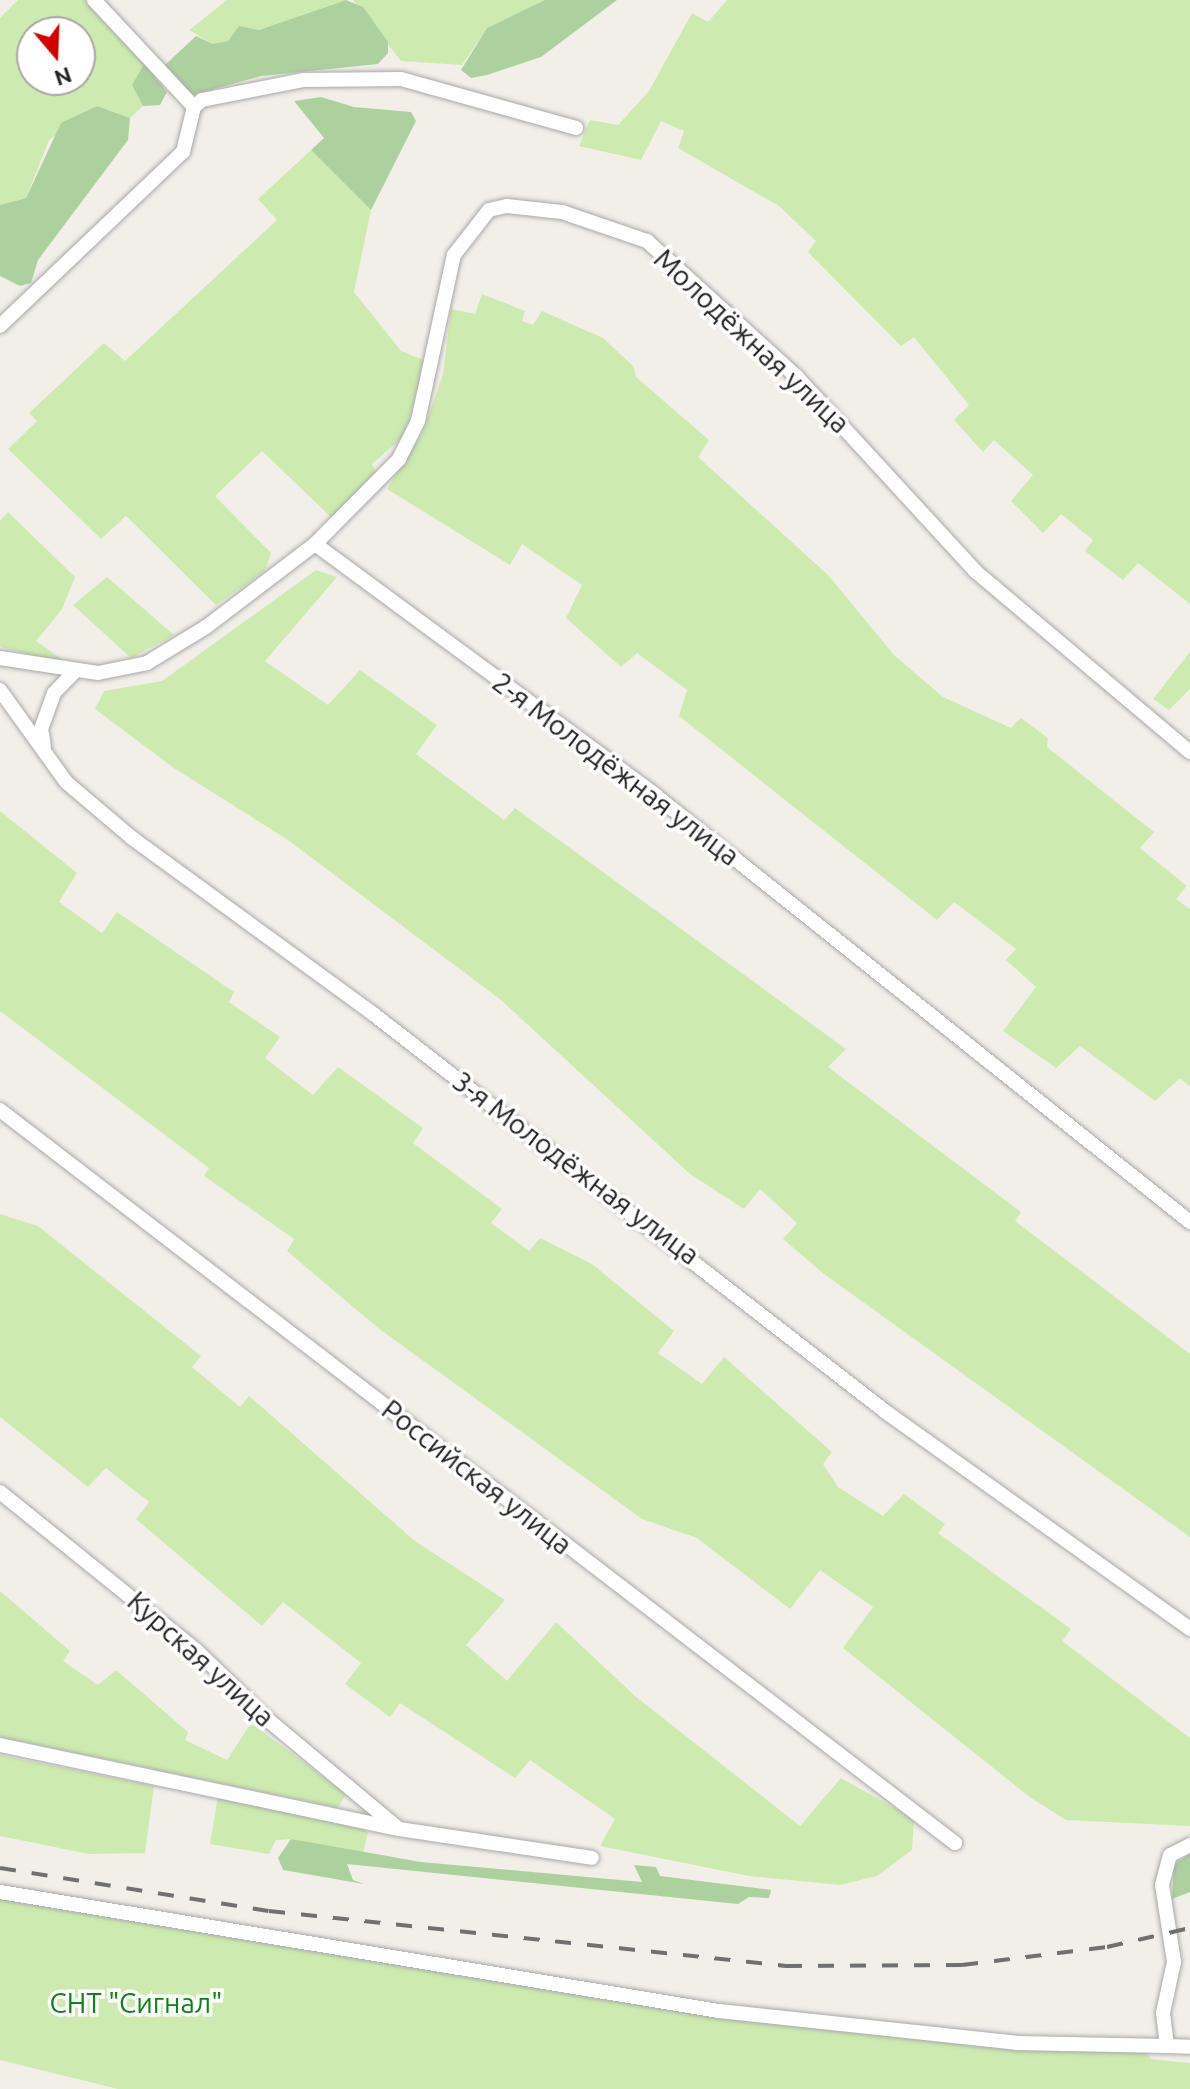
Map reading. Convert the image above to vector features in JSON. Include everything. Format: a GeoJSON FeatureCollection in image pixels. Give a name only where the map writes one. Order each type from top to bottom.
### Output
{"type":"FeatureCollection","features":[{"type":"Feature","properties":{"kind":"street"},"geometry":{"type":"LineString","coordinates":[[100,2],[194,107]]}},
{"type":"Feature","properties":{"kind":"street"},"geometry":{"type":"LineString","coordinates":[[194,107],[226,94],[304,80],[401,79],[576,128]]}},
{"type":"Feature","properties":{"kind":"street"},"geometry":{"type":"LineString","coordinates":[[0,326],[183,152],[194,107]]}},
{"type":"Feature","properties":{"kind":"street","name":"Молодёжная улица"},"geometry":{"type":"LineString","coordinates":[[315,544],[371,493],[418,421],[454,255],[470,228],[489,210],[507,206],[562,212],[647,241],[796,376],[975,571],[1190,752]]}},
{"type":"Feature","properties":{"kind":"street"},"geometry":{"type":"LineString","coordinates":[[0,658],[74,672],[124,670],[167,652],[315,544]]}},
{"type":"Feature","properties":{"kind":"street","name":"2-я Молодёжная улица"},"geometry":{"type":"LineString","coordinates":[[315,544],[655,795],[1190,1222]]}},
{"type":"Feature","properties":{"kind":"street"},"geometry":{"type":"LineString","coordinates":[[46,758],[41,729],[54,693],[74,672]]}},
{"type":"Feature","properties":{"kind":"street","name":"3-я Молодёжная улица"},"geometry":{"type":"LineString","coordinates":[[0,690],[46,758],[132,838],[372,1013],[886,1412],[1190,1629]]}},
{"type":"Feature","properties":{"kind":"street","name":"Российская улица"},"geometry":{"type":"LineString","coordinates":[[0,1110],[955,1843]]}},
{"type":"Feature","properties":{"kind":"street","name":"Курская улица"},"geometry":{"type":"LineString","coordinates":[[0,1492],[196,1650],[267,1719],[399,1829]]}},
{"type":"Feature","properties":{"kind":"street"},"geometry":{"type":"LineString","coordinates":[[0,1745],[399,1829],[592,1858]]}},
{"type":"Feature","properties":{"kind":"street"},"geometry":{"type":"LineString","coordinates":[[1167,2046],[1163,2013],[1174,1962],[1162,1885],[1170,1855],[1190,1845]]}},
{"type":"Feature","properties":{"kind":"street"},"geometry":{"type":"LineString","coordinates":[[0,1892],[719,2011],[1016,2043],[1190,2047]]}},
{"type":"Feature","properties":{"kind":"green space"},"geometry":{"type":"Polygon","coordinates":[[[18,0],[85,0],[144,64],[132,85],[143,106],[130,118],[97,106],[49,140],[26,198],[0,205],[0,18],[18,0]]]}},
{"type":"Feature","properties":{"kind":"green space"},"geometry":{"type":"Polygon","coordinates":[[[227,0],[346,0],[259,30],[239,27],[228,41],[213,44],[189,30],[227,0]]]}},
{"type":"Feature","properties":{"kind":"green space"},"geometry":{"type":"Polygon","coordinates":[[[346,0],[363,7],[388,42],[388,53],[378,64],[261,76],[192,95],[165,65],[196,36],[213,44],[228,41],[239,26],[259,30],[346,0]]]}},
{"type":"Feature","properties":{"kind":"green space"},"geometry":{"type":"Polygon","coordinates":[[[353,0],[545,0],[487,28],[462,65],[401,61],[353,0]]]}},
{"type":"Feature","properties":{"kind":"green space"},"geometry":{"type":"Polygon","coordinates":[[[545,0],[617,0],[541,57],[471,78],[461,70],[487,28],[545,0]]]}},
{"type":"Feature","properties":{"kind":"green space"},"geometry":{"type":"Polygon","coordinates":[[[727,0],[1190,0],[1190,604],[1138,563],[1123,580],[1085,551],[1093,540],[1061,514],[1043,533],[1011,501],[1033,475],[994,440],[983,452],[954,420],[969,405],[914,337],[901,346],[808,252],[816,241],[779,206],[678,148],[684,131],[661,121],[641,160],[579,146],[590,120],[618,125],[649,91],[692,13],[708,22],[727,0]]]}},
{"type":"Feature","properties":{"kind":"green space"},"geometry":{"type":"Polygon","coordinates":[[[144,64],[167,92],[160,105],[143,106],[132,85],[144,64]]]}},
{"type":"Feature","properties":{"kind":"green space"},"geometry":{"type":"Polygon","coordinates":[[[321,97],[354,107],[411,112],[416,121],[371,210],[311,150],[324,138],[294,101],[321,97]]]}},
{"type":"Feature","properties":{"kind":"green space"},"geometry":{"type":"Polygon","coordinates":[[[97,106],[130,118],[128,140],[38,260],[31,283],[20,286],[0,276],[0,205],[26,198],[61,123],[97,106]]]}},
{"type":"Feature","properties":{"kind":"green space"},"geometry":{"type":"Polygon","coordinates":[[[311,150],[371,210],[354,292],[401,351],[426,361],[404,436],[372,464],[378,475],[332,518],[262,451],[215,496],[271,553],[265,571],[216,605],[126,516],[101,539],[8,449],[37,421],[29,413],[104,343],[125,361],[277,220],[258,199],[311,150]]]}},
{"type":"Feature","properties":{"kind":"green space"},"geometry":{"type":"Polygon","coordinates":[[[482,294],[525,311],[522,321],[533,325],[542,311],[603,338],[633,366],[636,377],[709,440],[698,457],[828,575],[894,655],[943,697],[1011,728],[1021,718],[1048,738],[1047,747],[1154,832],[1140,848],[1187,886],[1176,899],[1190,909],[1190,1086],[1180,1078],[1155,1101],[1080,1046],[1056,1068],[1003,1031],[1036,987],[1006,960],[1016,949],[954,902],[937,920],[679,716],[687,690],[637,653],[621,667],[566,618],[582,585],[522,544],[510,565],[387,489],[423,432],[443,374],[451,309],[475,314],[482,294]]]}},
{"type":"Feature","properties":{"kind":"green space"},"geometry":{"type":"Polygon","coordinates":[[[8,512],[75,577],[62,609],[36,641],[70,665],[0,647],[0,521],[8,512]]]}},
{"type":"Feature","properties":{"kind":"green space"},"geometry":{"type":"Polygon","coordinates":[[[316,570],[337,577],[265,661],[328,705],[360,670],[437,725],[416,754],[504,820],[515,808],[846,1049],[828,1067],[1021,1212],[1015,1221],[1190,1354],[1190,1537],[824,1274],[783,1239],[797,1223],[760,1189],[744,1209],[690,1174],[501,1000],[288,840],[174,768],[95,709],[104,691],[162,681],[316,570]]]}},
{"type":"Feature","properties":{"kind":"green space"},"geometry":{"type":"Polygon","coordinates":[[[107,577],[174,635],[131,658],[73,605],[107,577]]]}},
{"type":"Feature","properties":{"kind":"green space"},"geometry":{"type":"Polygon","coordinates":[[[1190,652],[1190,689],[1169,710],[1153,699],[1190,652]]]}},
{"type":"Feature","properties":{"kind":"green space"},"geometry":{"type":"Polygon","coordinates":[[[0,811],[77,873],[59,902],[102,933],[117,912],[234,992],[229,1002],[280,1037],[265,1058],[313,1095],[338,1067],[423,1128],[413,1143],[502,1209],[491,1223],[529,1251],[540,1238],[592,1264],[674,1331],[658,1353],[702,1384],[724,1357],[832,1452],[823,1464],[838,1487],[883,1516],[904,1494],[945,1524],[938,1533],[1071,1629],[1062,1641],[1190,1738],[1190,1826],[1066,1820],[1031,1798],[843,1648],[873,1607],[820,1570],[790,1609],[697,1538],[642,1519],[378,1328],[287,1251],[294,1239],[204,1176],[209,1168],[0,1011],[0,811]]]}},
{"type":"Feature","properties":{"kind":"green space"},"geometry":{"type":"Polygon","coordinates":[[[0,1214],[38,1226],[201,1356],[192,1367],[240,1407],[249,1396],[415,1541],[505,1600],[466,1645],[507,1681],[556,1622],[635,1696],[800,1826],[841,1778],[914,1819],[912,1850],[877,1876],[840,1885],[749,1876],[600,1846],[615,1819],[530,1760],[515,1778],[400,1703],[390,1717],[345,1684],[361,1663],[283,1602],[262,1626],[136,1519],[149,1502],[106,1468],[88,1487],[0,1417],[0,1214]]]}},
{"type":"Feature","properties":{"kind":"green space"},"geometry":{"type":"Polygon","coordinates":[[[0,1591],[70,1651],[63,1661],[98,1685],[116,1670],[188,1732],[185,1740],[227,1760],[251,1723],[346,1794],[338,1808],[0,1737],[0,1591]]]}},
{"type":"Feature","properties":{"kind":"green space"},"geometry":{"type":"Polygon","coordinates":[[[0,1755],[154,1786],[145,1853],[89,1854],[0,1836],[0,1755]]]}},
{"type":"Feature","properties":{"kind":"green space"},"geometry":{"type":"Polygon","coordinates":[[[218,1796],[361,1828],[368,1832],[363,1854],[291,1839],[276,1840],[269,1854],[210,1844],[218,1796]]]}},
{"type":"Feature","properties":{"kind":"green space"},"geometry":{"type":"Polygon","coordinates":[[[291,1839],[421,1862],[642,1882],[634,1865],[656,1867],[660,1876],[771,1890],[769,1898],[749,1897],[738,1904],[347,1864],[353,1880],[364,1884],[283,1870],[278,1858],[291,1839]]]}},
{"type":"Feature","properties":{"kind":"green space"},"geometry":{"type":"Polygon","coordinates":[[[1190,1854],[1190,1892],[1172,1899],[1174,1864],[1190,1854]]]}},
{"type":"Feature","properties":{"kind":"green space","name":"СНТ \"Сигнал\""},"geometry":{"type":"Polygon","coordinates":[[[0,1896],[86,1913],[146,1915],[608,2000],[1064,2052],[1146,2051],[1151,2059],[1190,2063],[1190,2089],[118,2089],[0,2060],[0,1896]]]}},
{"type":"Feature","properties":{"kind":"railway"},"geometry":{"type":"LineString","coordinates":[[0,1868],[269,1911],[786,1966],[962,1965],[1107,1947],[1190,1928]]}}]}
